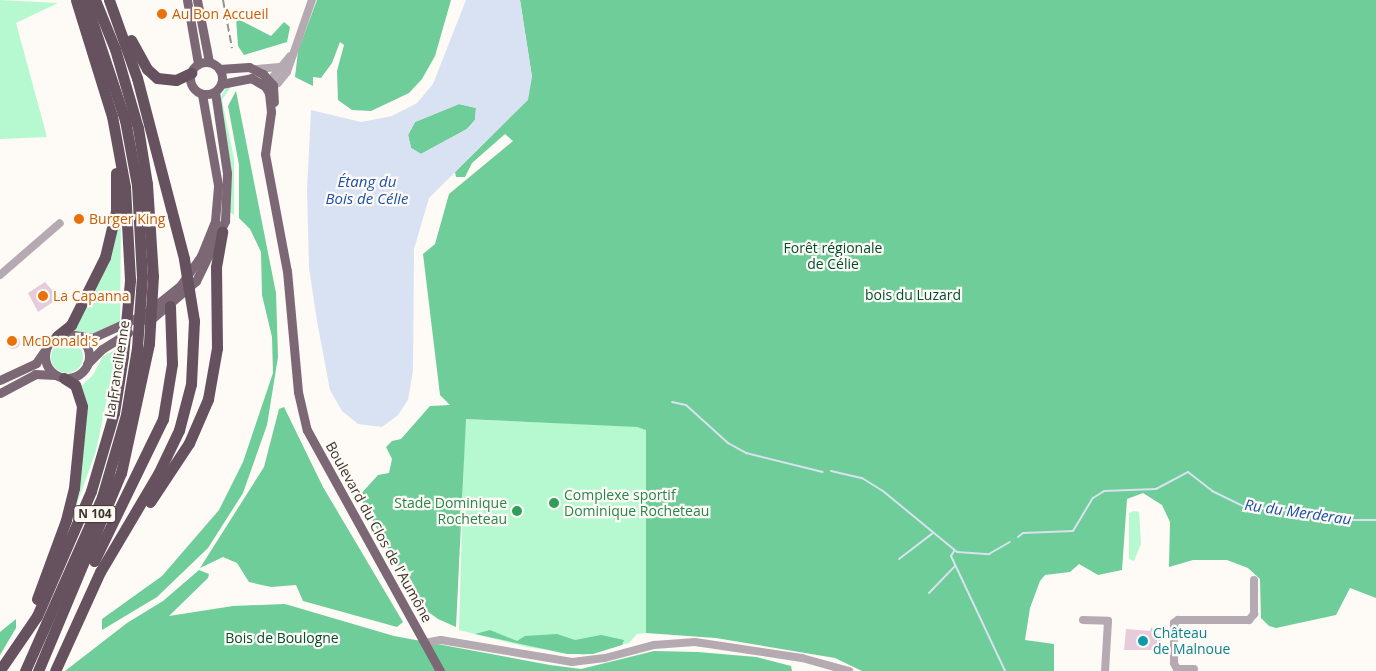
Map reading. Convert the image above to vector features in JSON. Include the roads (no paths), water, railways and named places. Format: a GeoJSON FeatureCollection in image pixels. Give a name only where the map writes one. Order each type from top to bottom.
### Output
{"type":"FeatureCollection","features":[{"type":"Feature","properties":{"kind":"highway"},"geometry":{"type":"LineString","coordinates":[[0,670],[45,600],[90,491],[114,413],[123,356],[130,280],[127,213],[119,154],[104,82],[76,0]]}},
{"type":"Feature","properties":{"kind":"highway","name":"La Francilienne"},"geometry":{"type":"LineString","coordinates":[[25,671],[102,497],[126,415],[147,276],[137,185],[125,120],[85,0]]}},
{"type":"Feature","properties":{"kind":"highway","name":"La Francilienne"},"geometry":{"type":"LineString","coordinates":[[38,671],[121,472],[149,343],[147,184],[138,128],[115,49],[95,0]]}},
{"type":"Feature","properties":{"kind":"highway"},"geometry":{"type":"LineString","coordinates":[[55,671],[119,540],[158,474],[179,430],[191,384],[194,321],[184,259],[140,87],[118,20],[109,0]]}},
{"type":"Feature","properties":{"kind":"highway"},"geometry":{"type":"LineString","coordinates":[[118,20],[152,74],[171,81],[194,68]]}},
{"type":"Feature","properties":{"kind":"highway"},"geometry":{"type":"LineString","coordinates":[[57,336],[72,326],[105,257],[115,218],[119,154]]}},
{"type":"Feature","properties":{"kind":"highway"},"geometry":{"type":"LineString","coordinates":[[119,540],[130,533],[179,458],[208,399],[217,348],[216,267],[222,232]]}},
{"type":"Feature","properties":{"kind":"highway"},"geometry":{"type":"LineString","coordinates":[[69,600],[80,589],[162,419],[172,364],[170,306]]}},
{"type":"Feature","properties":{"kind":"highway"},"geometry":{"type":"LineString","coordinates":[[21,640],[66,520],[74,488],[82,403],[75,385],[60,377]]}},
{"type":"Feature","properties":{"kind":"main road"},"geometry":{"type":"LineString","coordinates":[[0,380],[36,363],[57,336],[74,335],[92,338],[144,314],[180,286],[201,256],[215,221],[218,192],[212,138],[202,94],[192,87],[194,68],[187,0]]}},
{"type":"Feature","properties":{"kind":"main road"},"geometry":{"type":"LineString","coordinates":[[197,0],[209,62],[219,68],[255,69],[269,84]]}},
{"type":"Feature","properties":{"kind":"main road"},"geometry":{"type":"LineString","coordinates":[[194,68],[209,62]]}},
{"type":"Feature","properties":{"kind":"main road"},"geometry":{"type":"LineString","coordinates":[[219,68],[221,84]]}},
{"type":"Feature","properties":{"kind":"main road"},"geometry":{"type":"LineString","coordinates":[[202,94],[215,92],[221,84],[245,78],[269,84]]}},
{"type":"Feature","properties":{"kind":"main road","name":"Boulevard du Clos de l'Aumône"},"geometry":{"type":"LineString","coordinates":[[269,84],[271,112],[265,154],[287,271],[298,392],[308,430],[424,643]]}},
{"type":"Feature","properties":{"kind":"main road"},"geometry":{"type":"LineString","coordinates":[[0,393],[35,374],[60,377],[78,375],[105,346],[170,306],[200,275],[222,232],[227,172],[215,92]]}},
{"type":"Feature","properties":{"kind":"main road"},"geometry":{"type":"LineString","coordinates":[[74,335],[87,347],[88,364]]}},
{"type":"Feature","properties":{"kind":"main road"},"geometry":{"type":"LineString","coordinates":[[46,348],[46,363],[60,377]]}},
{"type":"Feature","properties":{"kind":"main road"},"geometry":{"type":"LineString","coordinates":[[424,643],[440,671]]}},
{"type":"Feature","properties":{"kind":"street"},"geometry":{"type":"LineString","coordinates":[[269,84],[285,76],[312,0]]}},
{"type":"Feature","properties":{"kind":"street"},"geometry":{"type":"LineString","coordinates":[[269,84],[292,55]]}},
{"type":"Feature","properties":{"kind":"street"},"geometry":{"type":"LineString","coordinates":[[255,69],[282,67]]}},
{"type":"Feature","properties":{"kind":"street"},"geometry":{"type":"LineString","coordinates":[[0,275],[60,223]]}},
{"type":"Feature","properties":{"kind":"street"},"geometry":{"type":"LineString","coordinates":[[1194,669],[1177,670],[1174,623],[1178,620],[1250,620],[1254,614],[1254,580]]}},
{"type":"Feature","properties":{"kind":"street"},"geometry":{"type":"LineString","coordinates":[[1083,620],[1108,621],[1105,671]]}},
{"type":"Feature","properties":{"kind":"street","name":"Boulevard du Clos de l'Aumône"},"geometry":{"type":"LineString","coordinates":[[424,643],[441,640],[572,662],[605,658],[654,645],[695,642],[802,658],[848,671]]}},
{"type":"Feature","properties":{"kind":"water","name":"Étang du Bois de Célie"},"geometry":{"type":"Polygon","coordinates":[[[466,0],[520,0],[532,77],[528,100],[429,198],[414,249],[413,371],[408,400],[398,415],[382,427],[358,424],[342,411],[330,390],[309,268],[307,190],[311,110],[361,122],[392,116],[417,103],[433,84],[466,0]],[[459,104],[415,122],[408,135],[411,148],[421,154],[467,129],[475,120],[476,108],[459,104]]]}},
{"type":"Feature","properties":{"kind":"waterway","name":"Ru du Merderau"},"geometry":{"type":"LineString","coordinates":[[672,402],[686,405],[728,443],[746,453],[823,472]]}},
{"type":"Feature","properties":{"kind":"waterway","name":"Ru du Merderau"},"geometry":{"type":"LineString","coordinates":[[831,471],[862,478],[883,491],[957,552],[989,554],[1010,542]]}},
{"type":"Feature","properties":{"kind":"waterway","name":"Ru du Merderau"},"geometry":{"type":"LineString","coordinates":[[1018,537],[1023,533],[1073,531],[1093,498],[1104,491],[1156,489],[1188,472],[1212,491],[1245,507],[1308,512],[1337,520],[1376,520]]}},
{"type":"Feature","properties":{"kind":"waterway"},"geometry":{"type":"LineString","coordinates":[[899,559],[933,533]]}},
{"type":"Feature","properties":{"kind":"waterway"},"geometry":{"type":"LineString","coordinates":[[954,551],[951,556],[1005,671]]}},
{"type":"Feature","properties":{"kind":"waterway"},"geometry":{"type":"LineString","coordinates":[[929,593],[955,566]]}},
{"type":"Feature","properties":{"kind":"railway"},"geometry":{"type":"LineString","coordinates":[[223,0],[232,48]]}},
{"type":"Feature","properties":{"kind":"place","name":"Au Bon Accueil"},"geometry":{"type":"Point","coordinates":[162,14]}},
{"type":"Feature","properties":{"kind":"place","name":"Burger King"},"geometry":{"type":"Point","coordinates":[79,219]}},
{"type":"Feature","properties":{"kind":"place","name":"La Capanna"},"geometry":{"type":"Point","coordinates":[43,296]}},
{"type":"Feature","properties":{"kind":"place","name":"McDonald's"},"geometry":{"type":"Point","coordinates":[12,341]}},
{"type":"Feature","properties":{"kind":"place","name":"Complexe sportif Dominique Rocheteau"},"geometry":{"type":"Point","coordinates":[554,503]}},
{"type":"Feature","properties":{"kind":"place","name":"Stade Dominique Rocheteau"},"geometry":{"type":"Point","coordinates":[517,511]}},
{"type":"Feature","properties":{"kind":"place","name":"Château de Malnoue"},"geometry":{"type":"Point","coordinates":[1143,641]}},
{"type":"Feature","properties":{"kind":"park label","name":"Forêt régionale de Célie"},"geometry":{"type":"Point","coordinates":[833,256]}},
{"type":"Feature","properties":{"kind":"park label","name":"bois du Luzard"},"geometry":{"type":"Point","coordinates":[913,295]}},
{"type":"Feature","properties":{"kind":"park label","name":"Bois de Boulogne"},"geometry":{"type":"Point","coordinates":[282,638]}}]}
